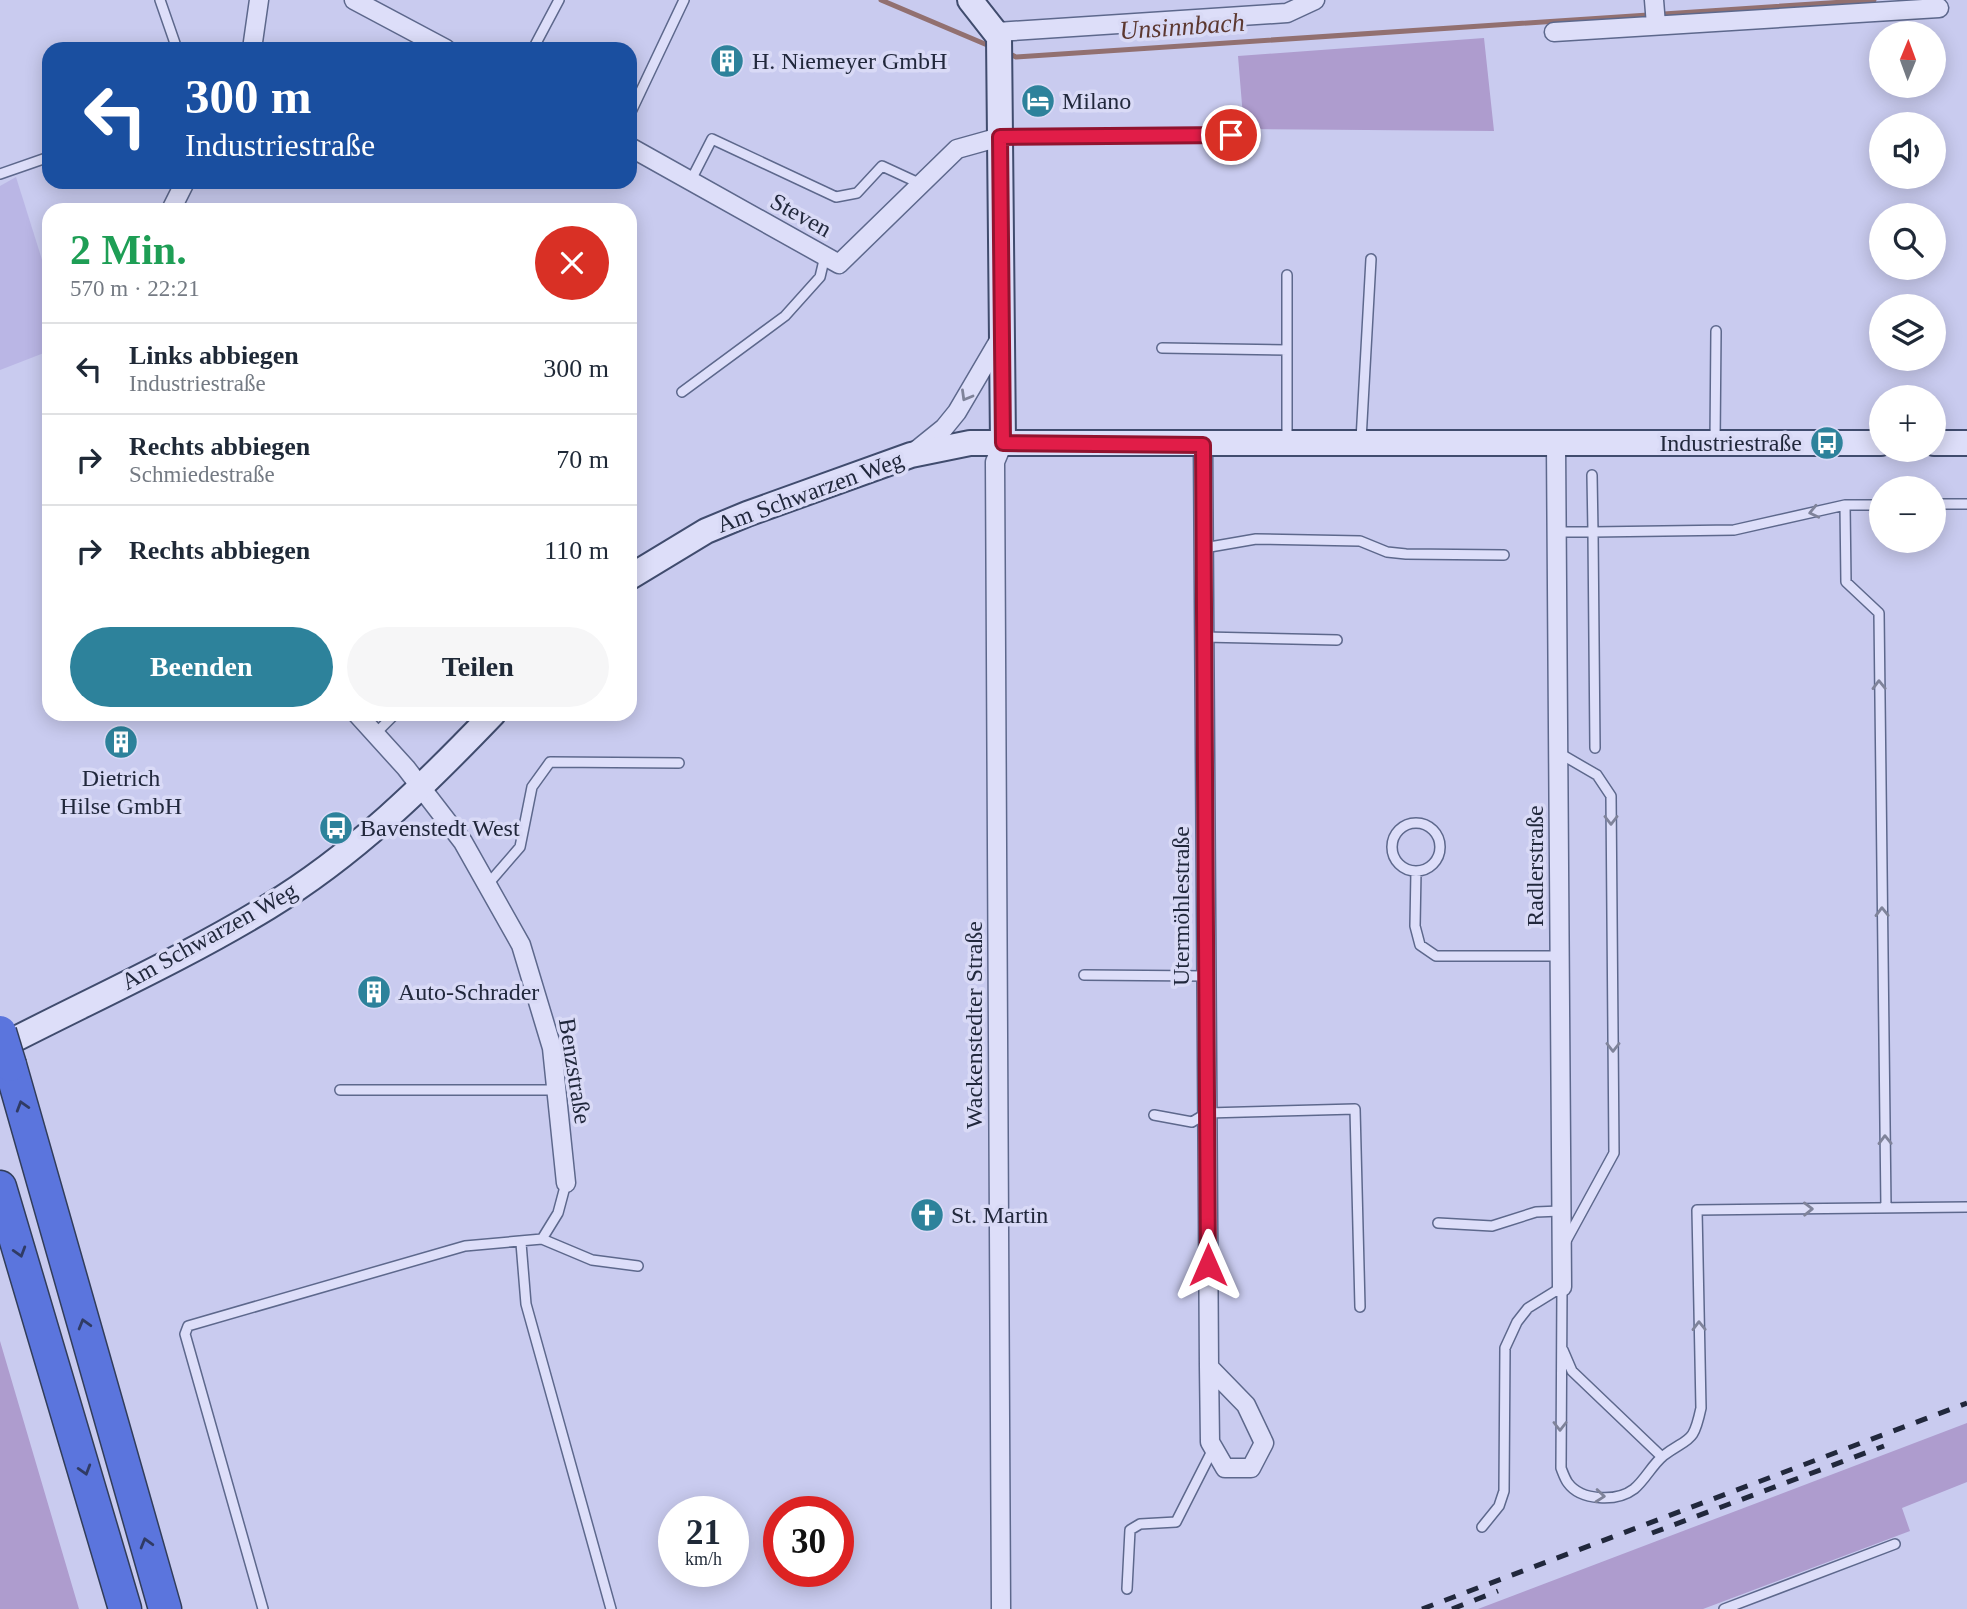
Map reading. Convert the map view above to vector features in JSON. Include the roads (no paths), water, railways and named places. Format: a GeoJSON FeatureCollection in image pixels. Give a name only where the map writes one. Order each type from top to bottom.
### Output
{"type":"FeatureCollection","features":[{"type":"Feature","properties":{"kind":"highway"},"geometry":{"type":"LineString","coordinates":[[0,1032],[165,1609]]}},
{"type":"Feature","properties":{"kind":"highway"},"geometry":{"type":"LineString","coordinates":[[0,1187],[125,1609]]}},
{"type":"Feature","properties":{"kind":"street"},"geometry":{"type":"LineString","coordinates":[[253,42],[259,0]]}},
{"type":"Feature","properties":{"kind":"street"},"geometry":{"type":"LineString","coordinates":[[354,0],[433,42]]}},
{"type":"Feature","properties":{"kind":"street"},"geometry":{"type":"LineString","coordinates":[[970,0],[999,42],[1003,443],[1869,443]]}},
{"type":"Feature","properties":{"kind":"street"},"geometry":{"type":"LineString","coordinates":[[999,42],[1287,13],[1315,0]]}},
{"type":"Feature","properties":{"kind":"street"},"geometry":{"type":"LineString","coordinates":[[1554,32],[1655,14],[1939,8]]}},
{"type":"Feature","properties":{"kind":"street","name":"Steven"},"geometry":{"type":"LineString","coordinates":[[637,151],[839,264],[957,149],[1000,137]]}},
{"type":"Feature","properties":{"kind":"street"},"geometry":{"type":"LineString","coordinates":[[911,455],[944,429],[957,412],[1001,337]]}},
{"type":"Feature","properties":{"kind":"street","name":"Am Schwarzen Weg"},"geometry":{"type":"LineString","coordinates":[[637,573],[706,531],[911,455],[970,443],[1003,443]]}},
{"type":"Feature","properties":{"kind":"street","name":"Wackenstedter Straße"},"geometry":{"type":"LineString","coordinates":[[1001,1609],[995,462],[1003,443]]}},
{"type":"Feature","properties":{"kind":"street"},"geometry":{"type":"LineString","coordinates":[[1946,443],[1967,443]]}},
{"type":"Feature","properties":{"kind":"street","name":"Radlerstraße"},"geometry":{"type":"LineString","coordinates":[[1556,444],[1562,1287]]}},
{"type":"Feature","properties":{"kind":"street","name":"Utermöhlestraße"},"geometry":{"type":"LineString","coordinates":[[1203,445],[1209,1367],[1210,1442],[1213,1448]]}},
{"type":"Feature","properties":{"kind":"street","name":"Benzstraße"},"geometry":{"type":"LineString","coordinates":[[363,721],[463,842],[521,945],[552,1048],[566,1183]]}},
{"type":"Feature","properties":{"kind":"street","name":"Am Schwarzen Weg"},"geometry":{"type":"LineString","coordinates":[[5,1056],[270,906],[351,848],[421,789],[486,721]]}},
{"type":"Feature","properties":{"kind":"street"},"geometry":{"type":"LineString","coordinates":[[1209,1367],[1246,1405],[1264,1443],[1251,1468],[1225,1468],[1213,1448]]}},
{"type":"Feature","properties":{"kind":"lane"},"geometry":{"type":"LineString","coordinates":[[160,0],[175,42]]}},
{"type":"Feature","properties":{"kind":"lane"},"geometry":{"type":"LineString","coordinates":[[537,42],[559,0]]}},
{"type":"Feature","properties":{"kind":"lane"},"geometry":{"type":"LineString","coordinates":[[637,99],[684,0]]}},
{"type":"Feature","properties":{"kind":"lane"},"geometry":{"type":"LineString","coordinates":[[1000,137],[1231,135]]}},
{"type":"Feature","properties":{"kind":"lane"},"geometry":{"type":"LineString","coordinates":[[690,182],[712,139],[836,197],[857,193],[882,166],[921,184]]}},
{"type":"Feature","properties":{"kind":"lane"},"geometry":{"type":"LineString","coordinates":[[0,174],[42,159]]}},
{"type":"Feature","properties":{"kind":"lane"},"geometry":{"type":"LineString","coordinates":[[681,392],[785,316],[820,277],[825,256]]}},
{"type":"Feature","properties":{"kind":"lane"},"geometry":{"type":"LineString","coordinates":[[1360,445],[1371,259]]}},
{"type":"Feature","properties":{"kind":"lane"},"geometry":{"type":"LineString","coordinates":[[1287,275],[1287,445]]}},
{"type":"Feature","properties":{"kind":"lane"},"geometry":{"type":"LineString","coordinates":[[1715,444],[1716,331]]}},
{"type":"Feature","properties":{"kind":"lane"},"geometry":{"type":"LineString","coordinates":[[1162,348],[1287,350]]}},
{"type":"Feature","properties":{"kind":"lane"},"geometry":{"type":"LineString","coordinates":[[1592,475],[1595,748]]}},
{"type":"Feature","properties":{"kind":"lane"},"geometry":{"type":"LineString","coordinates":[[1946,504],[1967,504]]}},
{"type":"Feature","properties":{"kind":"lane"},"geometry":{"type":"LineString","coordinates":[[1557,532],[1734,530],[1846,505],[1869,505]]}},
{"type":"Feature","properties":{"kind":"lane"},"geometry":{"type":"LineString","coordinates":[[1846,505],[1846,582],[1878,613],[1886,1208]]}},
{"type":"Feature","properties":{"kind":"lane"},"geometry":{"type":"LineString","coordinates":[[1203,548],[1256,539],[1360,541],[1387,552],[1503,555]]}},
{"type":"Feature","properties":{"kind":"lane"},"geometry":{"type":"LineString","coordinates":[[1204,637],[1337,640]]}},
{"type":"Feature","properties":{"kind":"lane"},"geometry":{"type":"LineString","coordinates":[[375,734],[388,721]]}},
{"type":"Feature","properties":{"kind":"lane"},"geometry":{"type":"LineString","coordinates":[[1559,753],[1597,775],[1611,796],[1614,1153],[1561,1250]]}},
{"type":"Feature","properties":{"kind":"lane"},"geometry":{"type":"LineString","coordinates":[[488,884],[520,847],[532,788],[550,762],[679,763]]}},
{"type":"Feature","properties":{"kind":"lane"},"geometry":{"type":"LineString","coordinates":[[1416,823],[1433,830],[1440,847],[1433,864],[1416,871],[1399,864],[1391,847],[1399,830],[1416,823]]}},
{"type":"Feature","properties":{"kind":"lane"},"geometry":{"type":"LineString","coordinates":[[1416,871],[1415,926],[1420,945],[1436,956],[1560,957]]}},
{"type":"Feature","properties":{"kind":"lane"},"geometry":{"type":"LineString","coordinates":[[1084,975],[1206,975]]}},
{"type":"Feature","properties":{"kind":"lane"},"geometry":{"type":"LineString","coordinates":[[340,1090],[556,1090]]}},
{"type":"Feature","properties":{"kind":"lane"},"geometry":{"type":"LineString","coordinates":[[1154,1115],[1192,1122],[1207,1113],[1355,1109],[1360,1307]]}},
{"type":"Feature","properties":{"kind":"lane"},"geometry":{"type":"LineString","coordinates":[[542,1239],[558,1213],[566,1183]]}},
{"type":"Feature","properties":{"kind":"lane"},"geometry":{"type":"LineString","coordinates":[[1562,1287],[1561,1468],[1568,1483],[1580,1493],[1612,1497],[1632,1490],[1662,1457],[1688,1443],[1696,1431],[1701,1408],[1697,1210],[1967,1207]]}},
{"type":"Feature","properties":{"kind":"lane"},"geometry":{"type":"LineString","coordinates":[[1438,1223],[1492,1226],[1536,1212],[1560,1211]]}},
{"type":"Feature","properties":{"kind":"lane"},"geometry":{"type":"LineString","coordinates":[[263,1609],[186,1334],[188,1326],[466,1247],[542,1239],[592,1260],[638,1266]]}},
{"type":"Feature","properties":{"kind":"lane"},"geometry":{"type":"LineString","coordinates":[[521,1243],[526,1304],[611,1609]]}},
{"type":"Feature","properties":{"kind":"lane"},"geometry":{"type":"LineString","coordinates":[[1482,1527],[1499,1506],[1504,1491],[1505,1348],[1517,1322],[1528,1308],[1562,1287]]}},
{"type":"Feature","properties":{"kind":"lane"},"geometry":{"type":"LineString","coordinates":[[1561,1345],[1572,1371],[1662,1457]]}},
{"type":"Feature","properties":{"kind":"lane"},"geometry":{"type":"LineString","coordinates":[[1127,1589],[1130,1531],[1140,1524],[1176,1522],[1213,1448]]}},
{"type":"Feature","properties":{"kind":"lane"},"geometry":{"type":"LineString","coordinates":[[1724,1609],[1895,1544]]}},
{"type":"Feature","properties":{"kind":"waterway","name":"Unsinnbach"},"geometry":{"type":"LineString","coordinates":[[881,0],[992,47]]}},
{"type":"Feature","properties":{"kind":"waterway","name":"Unsinnbach"},"geometry":{"type":"LineString","coordinates":[[1008,53],[1016,57],[1874,0]]}},
{"type":"Feature","properties":{"kind":"railway"},"geometry":{"type":"LineString","coordinates":[[1422,1609],[1967,1403]]}},
{"type":"Feature","properties":{"kind":"railway"},"geometry":{"type":"LineString","coordinates":[[1652,1533],[1884,1446]]}},
{"type":"Feature","properties":{"kind":"railway"},"geometry":{"type":"LineString","coordinates":[[1452,1609],[1498,1591]]}},
{"type":"Feature","properties":{"kind":"place","name":"H. Niemeyer GmbH"},"geometry":{"type":"Point","coordinates":[727,61]}},
{"type":"Feature","properties":{"kind":"place","name":"Milano"},"geometry":{"type":"Point","coordinates":[1038,101]}},
{"type":"Feature","properties":{"kind":"place","name":"Industriestraße"},"geometry":{"type":"Point","coordinates":[1827,443]}},
{"type":"Feature","properties":{"kind":"place","name":"Dietrich Hilse GmbH"},"geometry":{"type":"Point","coordinates":[121,742]}},
{"type":"Feature","properties":{"kind":"place","name":"Bavenstedt West"},"geometry":{"type":"Point","coordinates":[336,828]}},
{"type":"Feature","properties":{"kind":"place","name":"Auto-Schrader"},"geometry":{"type":"Point","coordinates":[374,992]}},
{"type":"Feature","properties":{"kind":"place","name":"St. Martin"},"geometry":{"type":"Point","coordinates":[927,1215]}}]}
